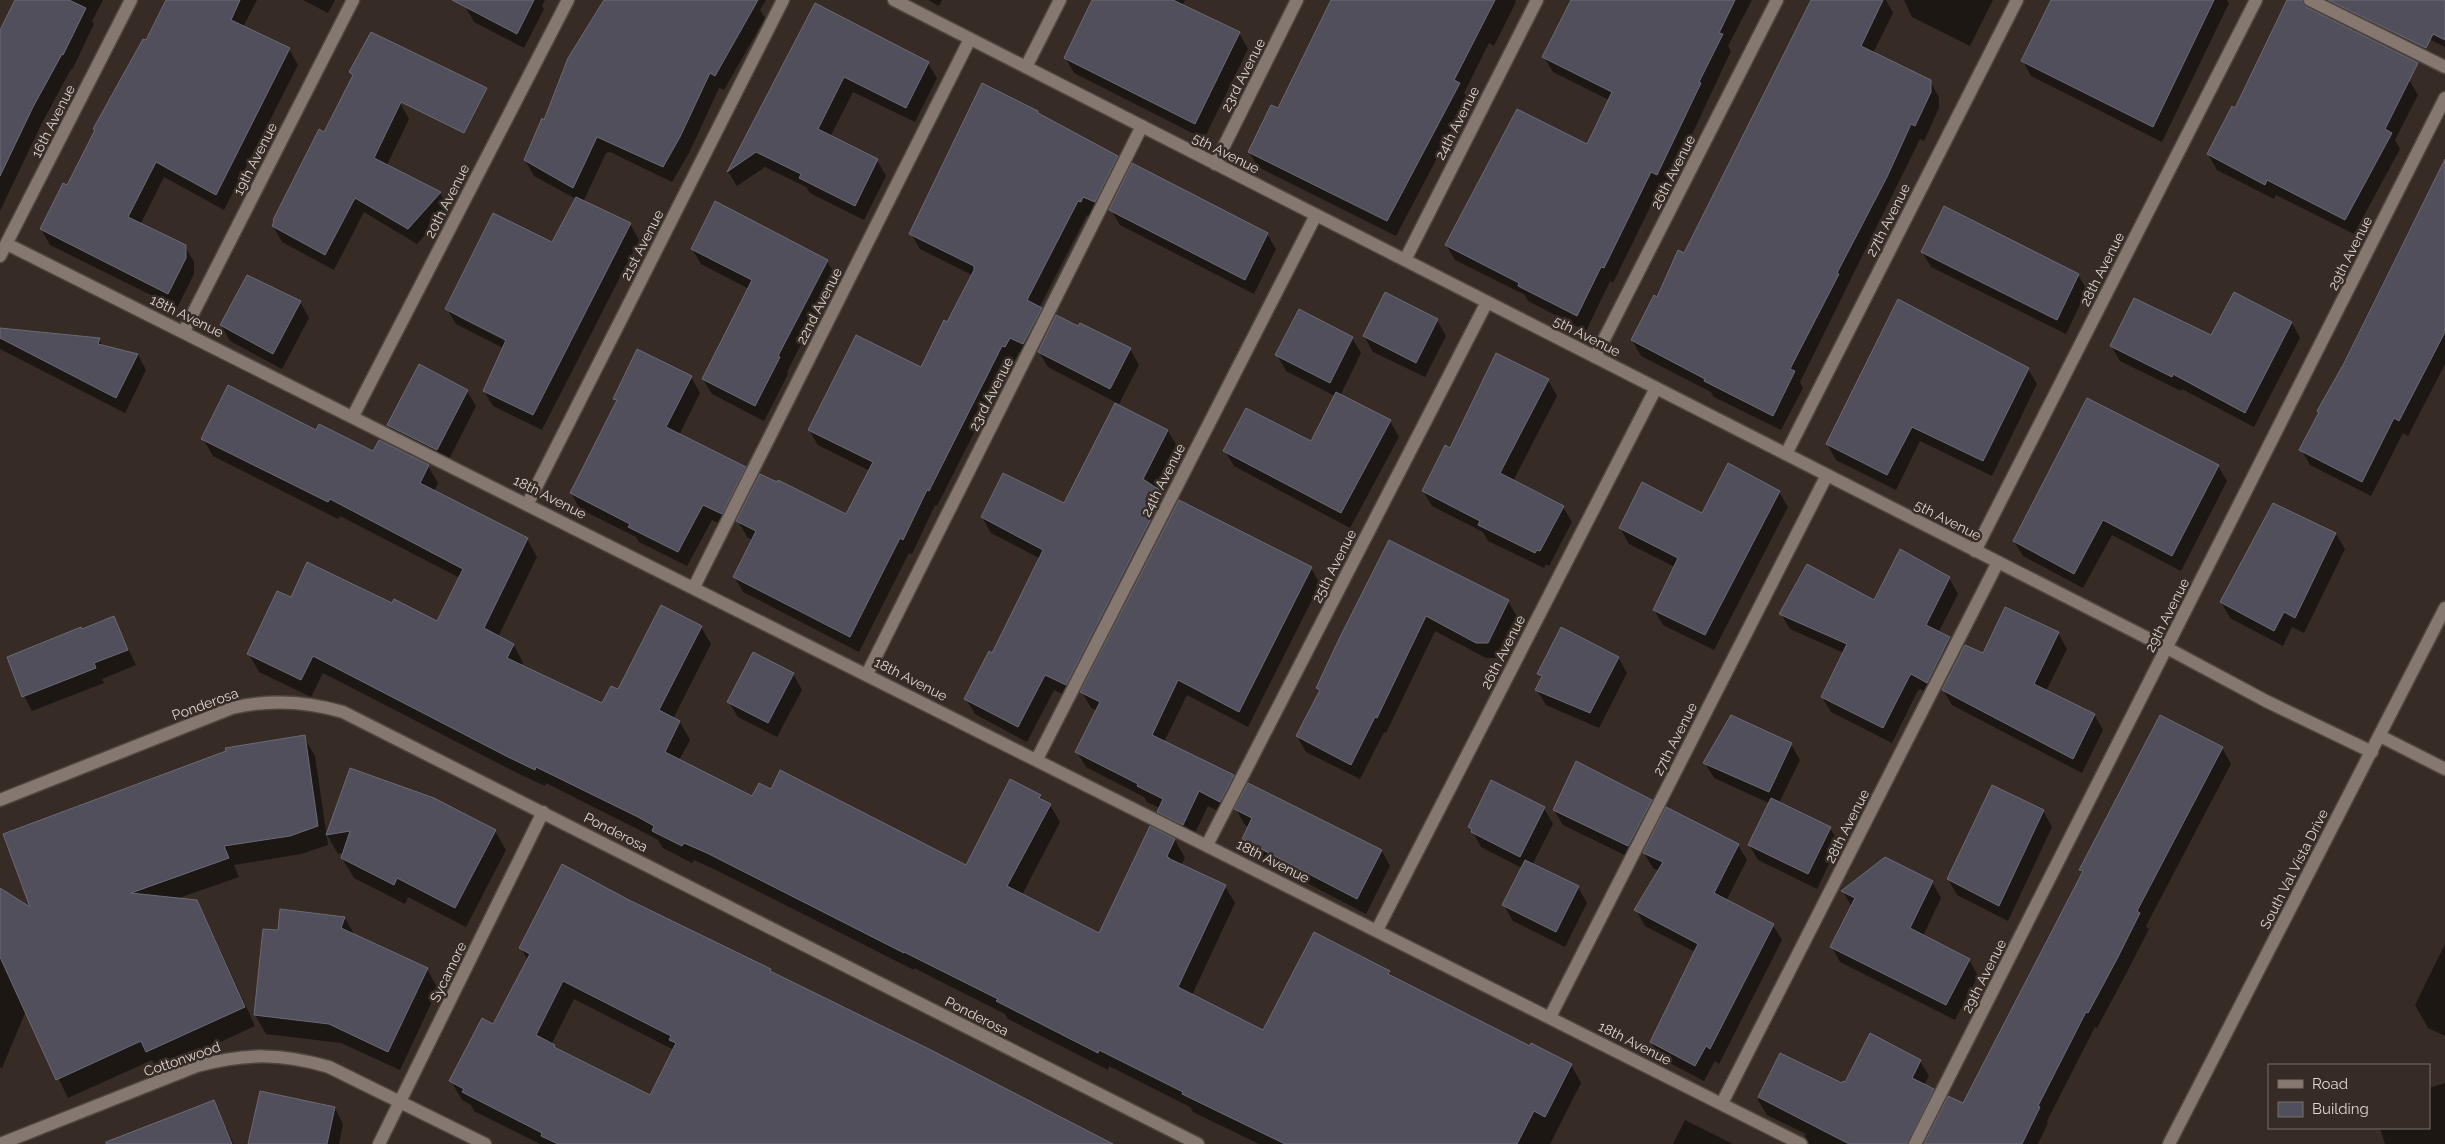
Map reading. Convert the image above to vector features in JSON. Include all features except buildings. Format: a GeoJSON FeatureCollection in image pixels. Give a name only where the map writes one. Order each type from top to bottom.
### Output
{"type":"FeatureCollection","features":[{"type":"Feature","properties":{"kind":"main road","name":"16th Avenue"},"geometry":{"type":"LineString","coordinates":[[0,256],[131,0]]}},
{"type":"Feature","properties":{"kind":"main road","name":"19th Avenue"},"geometry":{"type":"LineString","coordinates":[[184,331],[354,0]]}},
{"type":"Feature","properties":{"kind":"main road","name":"20th Avenue"},"geometry":{"type":"LineString","coordinates":[[353,416],[568,0]]}},
{"type":"Feature","properties":{"kind":"main road","name":"21st Avenue"},"geometry":{"type":"LineString","coordinates":[[528,503],[783,0]]}},
{"type":"Feature","properties":{"kind":"main road","name":"5th Avenue"},"geometry":{"type":"LineString","coordinates":[[894,0],[1998,562],[2266,701],[2372,752]]}},
{"type":"Feature","properties":{"kind":"main road"},"geometry":{"type":"LineString","coordinates":[[1026,67],[1060,0]]}},
{"type":"Feature","properties":{"kind":"main road","name":"23rd Avenue"},"geometry":{"type":"LineString","coordinates":[[1215,164],[1298,0]]}},
{"type":"Feature","properties":{"kind":"main road","name":"24th Avenue"},"geometry":{"type":"LineString","coordinates":[[1405,260],[1536,0]]}},
{"type":"Feature","properties":{"kind":"main road","name":"26th Avenue"},"geometry":{"type":"LineString","coordinates":[[1595,357],[1777,0]]}},
{"type":"Feature","properties":{"kind":"main road","name":"27th Avenue"},"geometry":{"type":"LineString","coordinates":[[1786,454],[2017,0]]}},
{"type":"Feature","properties":{"kind":"main road","name":"28th Avenue"},"geometry":{"type":"LineString","coordinates":[[1975,551],[2256,0]]}},
{"type":"Feature","properties":{"kind":"main road"},"geometry":{"type":"LineString","coordinates":[[2310,0],[2445,67]]}},
{"type":"Feature","properties":{"kind":"main road","name":"22nd Avenue"},"geometry":{"type":"LineString","coordinates":[[694,587],[970,39]]}},
{"type":"Feature","properties":{"kind":"main road","name":"29th Avenue"},"geometry":{"type":"LineString","coordinates":[[1915,1144],[2445,98]]}},
{"type":"Feature","properties":{"kind":"main road","name":"23rd Avenue"},"geometry":{"type":"LineString","coordinates":[[867,674],[1142,126]]}},
{"type":"Feature","properties":{"kind":"main road","name":"24th Avenue"},"geometry":{"type":"LineString","coordinates":[[1037,759],[1316,215]]}},
{"type":"Feature","properties":{"kind":"main road","name":"18th Avenue"},"geometry":{"type":"LineString","coordinates":[[7,244],[1208,844],[1801,1144]]}},
{"type":"Feature","properties":{"kind":"main road","name":"25th Avenue"},"geometry":{"type":"LineString","coordinates":[[1208,844],[1487,302]]}},
{"type":"Feature","properties":{"kind":"main road","name":"26th Avenue"},"geometry":{"type":"LineString","coordinates":[[1377,930],[1656,388]]}},
{"type":"Feature","properties":{"kind":"main road","name":"27th Avenue"},"geometry":{"type":"LineString","coordinates":[[1550,1017],[1827,475]]}},
{"type":"Feature","properties":{"kind":"main road","name":"28th Avenue"},"geometry":{"type":"LineString","coordinates":[[1722,1103],[1998,562]]}},
{"type":"Feature","properties":{"kind":"main road","name":"South Val Vista Drive"},"geometry":{"type":"LineString","coordinates":[[2168,1144],[2445,608]]}},
{"type":"Feature","properties":{"kind":"main road","name":"Ponderosa"},"geometry":{"type":"LineString","coordinates":[[0,800],[232,708],[276,702],[299,702],[343,712],[1198,1144]]}},
{"type":"Feature","properties":{"kind":"main road"},"geometry":{"type":"LineString","coordinates":[[2380,736],[2445,769]]}},
{"type":"Feature","properties":{"kind":"main road","name":"Sycamore"},"geometry":{"type":"LineString","coordinates":[[378,1144],[543,812]]}},
{"type":"Feature","properties":{"kind":"main road","name":"Cottonwood"},"geometry":{"type":"LineString","coordinates":[[0,1144],[197,1066],[222,1059],[248,1056],[275,1056],[303,1060],[329,1068],[401,1101],[485,1144]]}}]}
